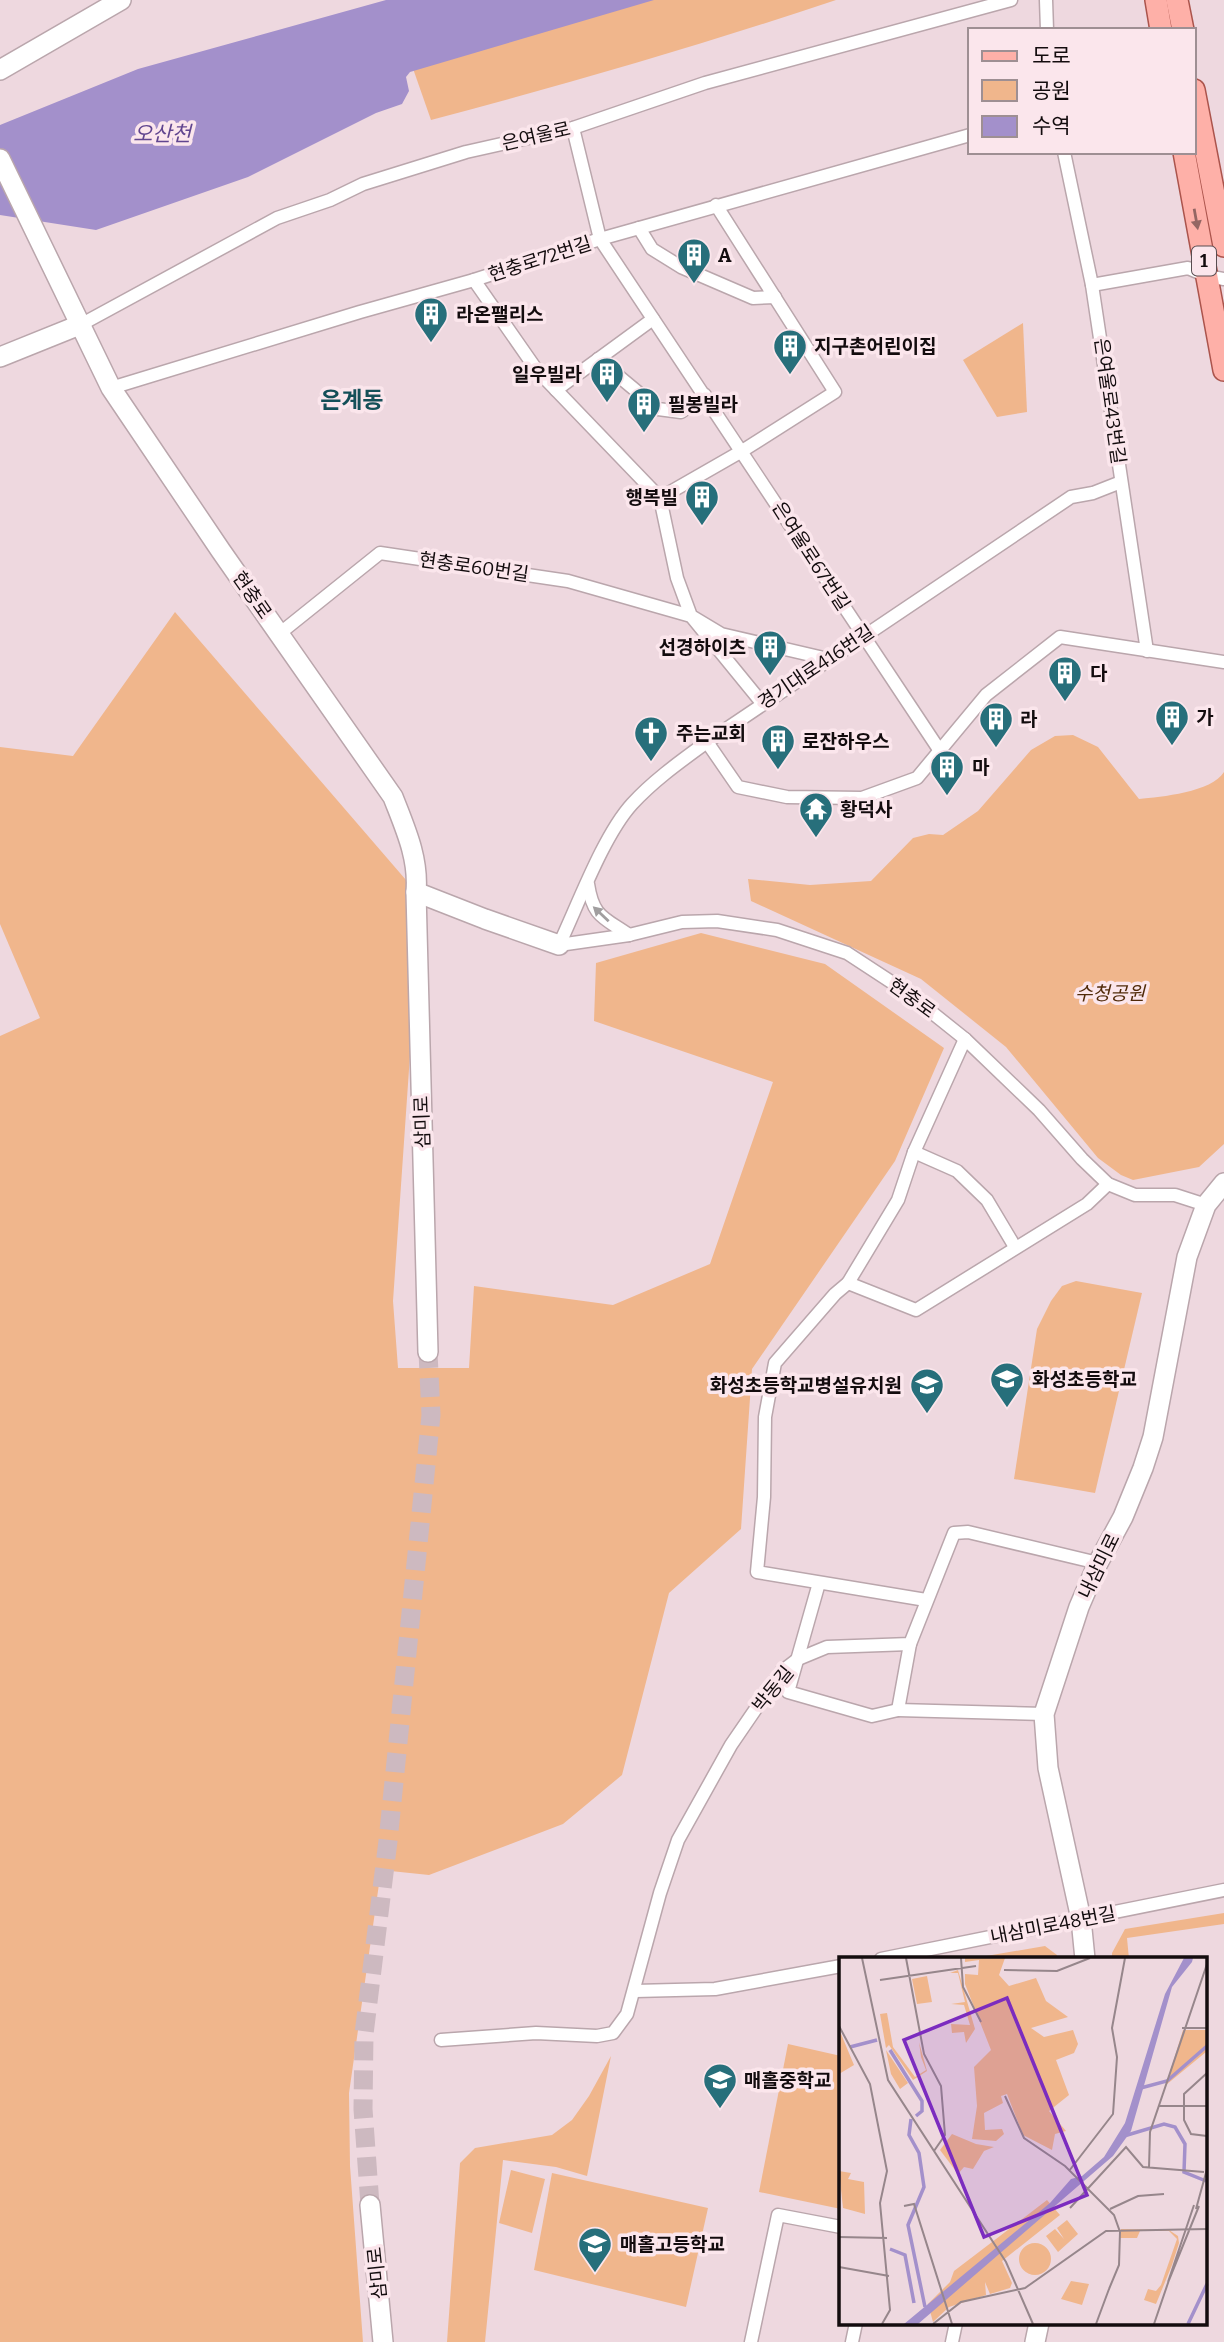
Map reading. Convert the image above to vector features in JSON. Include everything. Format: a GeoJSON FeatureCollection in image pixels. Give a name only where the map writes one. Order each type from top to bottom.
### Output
{"type":"FeatureCollection","features":[{"type":"Feature","properties":{"kind":"main road"},"geometry":{"type":"LineString","coordinates":[[1156,0],[1161,28]]}},
{"type":"Feature","properties":{"kind":"main road"},"geometry":{"type":"LineString","coordinates":[[1177,0],[1183,28]]}},
{"type":"Feature","properties":{"kind":"main road","name":"1"},"geometry":{"type":"LineString","coordinates":[[1196,98],[1218,180],[1224,246]]}},
{"type":"Feature","properties":{"kind":"main road","name":"1"},"geometry":{"type":"LineString","coordinates":[[1184,154],[1215,278],[1224,370]]}},
{"type":"Feature","properties":{"kind":"street"},"geometry":{"type":"LineString","coordinates":[[0,70],[121,0]]}},
{"type":"Feature","properties":{"kind":"street","name":"은여울로"},"geometry":{"type":"LineString","coordinates":[[82,324],[277,218],[330,200],[363,184],[467,152],[573,128],[705,83],[1011,0]]}},
{"type":"Feature","properties":{"kind":"street"},"geometry":{"type":"LineString","coordinates":[[1046,0],[1046,28]]}},
{"type":"Feature","properties":{"kind":"street","name":"은여울로67번길"},"geometry":{"type":"LineString","coordinates":[[573,128],[600,239],[940,751]]}},
{"type":"Feature","properties":{"kind":"street","name":"현충로72번길"},"geometry":{"type":"LineString","coordinates":[[111,388],[474,280],[600,239],[968,136]]}},
{"type":"Feature","properties":{"kind":"street","name":"은여울로43번길"},"geometry":{"type":"LineString","coordinates":[[1063,154],[1093,285],[1147,651]]}},
{"type":"Feature","properties":{"kind":"street","name":"현충로"},"geometry":{"type":"LineString","coordinates":[[0,159],[111,388],[393,797],[410,842],[417,874],[416,892]]}},
{"type":"Feature","properties":{"kind":"street"},"geometry":{"type":"LineString","coordinates":[[660,498],[742,451],[835,392],[716,205]]}},
{"type":"Feature","properties":{"kind":"street"},"geometry":{"type":"LineString","coordinates":[[639,228],[652,248],[681,267],[753,298],[775,297]]}},
{"type":"Feature","properties":{"kind":"street"},"geometry":{"type":"LineString","coordinates":[[1093,285],[1188,268],[1215,278]]}},
{"type":"Feature","properties":{"kind":"street"},"geometry":{"type":"LineString","coordinates":[[474,280],[536,369],[660,498],[677,578],[691,617],[762,704]]}},
{"type":"Feature","properties":{"kind":"street"},"geometry":{"type":"LineString","coordinates":[[556,390],[653,318]]}},
{"type":"Feature","properties":{"kind":"street"},"geometry":{"type":"LineString","coordinates":[[0,357],[82,324]]}},
{"type":"Feature","properties":{"kind":"street"},"geometry":{"type":"LineString","coordinates":[[598,359],[657,409],[681,412],[705,395]]}},
{"type":"Feature","properties":{"kind":"street","name":"경기대로416번길"},"geometry":{"type":"LineString","coordinates":[[559,945],[606,844],[630,806],[660,777],[863,635],[1071,497],[1093,493],[1121,482]]}},
{"type":"Feature","properties":{"kind":"street","name":"현충로60번길"},"geometry":{"type":"LineString","coordinates":[[279,634],[380,554],[568,581],[691,617],[722,634],[828,659]]}},
{"type":"Feature","properties":{"kind":"street"},"geometry":{"type":"LineString","coordinates":[[708,742],[738,787],[787,797],[862,798],[918,778],[986,695],[1060,636],[1224,662]]}},
{"type":"Feature","properties":{"kind":"street"},"geometry":{"type":"LineString","coordinates":[[588,883],[592,905],[602,917],[629,935]]}},
{"type":"Feature","properties":{"kind":"street"},"geometry":{"type":"LineString","coordinates":[[416,892],[559,945]]}},
{"type":"Feature","properties":{"kind":"street","name":"삼미로"},"geometry":{"type":"LineString","coordinates":[[416,892],[428,1352]]}},
{"type":"Feature","properties":{"kind":"street","name":"현충로"},"geometry":{"type":"LineString","coordinates":[[559,945],[629,935],[682,922],[717,921],[777,930],[847,953],[905,992],[965,1039],[1039,1110],[1108,1184],[1135,1195],[1175,1195],[1206,1205]]}},
{"type":"Feature","properties":{"kind":"street"},"geometry":{"type":"LineString","coordinates":[[926,1600],[757,1572],[764,1497],[765,1417],[775,1363],[835,1294],[848,1283],[898,1200],[914,1152],[965,1039]]}},
{"type":"Feature","properties":{"kind":"street"},"geometry":{"type":"LineString","coordinates":[[914,1152],[957,1171],[986,1200],[1015,1247]]}},
{"type":"Feature","properties":{"kind":"street","name":"내삼미로"},"geometry":{"type":"LineString","coordinates":[[1085,1957],[1081,1919],[1048,1768],[1044,1714],[1075,1619],[1143,1468],[1153,1437],[1187,1257],[1206,1205],[1224,1183]]}},
{"type":"Feature","properties":{"kind":"street"},"geometry":{"type":"LineString","coordinates":[[848,1283],[916,1310],[1087,1204],[1108,1184]]}},
{"type":"Feature","properties":{"kind":"street"},"geometry":{"type":"LineString","coordinates":[[898,1710],[910,1644],[954,1533],[968,1532],[1098,1563]]}},
{"type":"Feature","properties":{"kind":"street"},"geometry":{"type":"LineString","coordinates":[[819,1583],[788,1692],[872,1716],[898,1710],[1044,1714]]}},
{"type":"Feature","properties":{"kind":"street","name":"박동길"},"geometry":{"type":"LineString","coordinates":[[441,2040],[536,2033],[597,2036],[613,2033],[627,2014],[635,1991],[660,1893],[678,1840],[731,1745],[781,1672],[798,1659],[827,1647],[910,1644]]}},
{"type":"Feature","properties":{"kind":"street","name":"내삼미로48번길"},"geometry":{"type":"LineString","coordinates":[[892,1957],[1224,1890]]}},
{"type":"Feature","properties":{"kind":"street"},"geometry":{"type":"LineString","coordinates":[[635,1991],[715,1989],[839,1966]]}},
{"type":"Feature","properties":{"kind":"street","name":"삼미로"},"geometry":{"type":"LineString","coordinates":[[370,2205],[383,2342]]}},
{"type":"Feature","properties":{"kind":"street"},"geometry":{"type":"LineString","coordinates":[[751,2342],[778,2215],[839,2227]]}},
{"type":"Feature","properties":{"kind":"street"},"geometry":{"type":"LineString","coordinates":[[852,2342],[856,2324]]}},
{"type":"Feature","properties":{"kind":"street"},"geometry":{"type":"LineString","coordinates":[[952,2342],[956,2324]]}},
{"type":"Feature","properties":{"kind":"street"},"geometry":{"type":"LineString","coordinates":[[1035,2342],[1039,2324]]}},
{"type":"Feature","properties":{"kind":"green space"},"geometry":{"type":"Polygon","coordinates":[[[389,0],[836,0],[634,63],[431,120],[389,0]]]}},
{"type":"Feature","properties":{"kind":"green space"},"geometry":{"type":"Polygon","coordinates":[[[1023,323],[1027,412],[997,417],[963,360],[1023,323]]]}},
{"type":"Feature","properties":{"kind":"green space"},"geometry":{"type":"Polygon","coordinates":[[[175,612],[406,880],[410,1055],[393,1301],[398,1368],[469,1368],[474,1286],[613,1305],[710,1264],[773,1082],[594,1021],[596,963],[701,933],[825,964],[944,1048],[895,1161],[752,1369],[741,1529],[669,1593],[622,1775],[563,1824],[429,1875],[381,1870],[349,2093],[350,2166],[363,2342],[0,2342],[0,1036],[40,1018],[0,924],[0,747],[73,756],[175,612]]]}},
{"type":"Feature","properties":{"kind":"green space","name":"수청공원"},"geometry":{"type":"Polygon","coordinates":[[[1073,735],[1098,747],[1139,799],[1198,789],[1218,779],[1224,772],[1224,1144],[1199,1167],[1133,1180],[1121,1175],[1098,1158],[1006,1047],[921,979],[751,901],[748,879],[810,885],[871,881],[913,838],[929,834],[943,835],[978,811],[1031,750],[1055,736],[1073,735]]]}},
{"type":"Feature","properties":{"kind":"green space"},"geometry":{"type":"Polygon","coordinates":[[[1076,1281],[1142,1293],[1095,1493],[1014,1479],[1037,1329],[1062,1286],[1076,1281]]]}},
{"type":"Feature","properties":{"kind":"green space"},"geometry":{"type":"Polygon","coordinates":[[[1224,1913],[1224,1924],[1127,1938],[1129,1957],[1112,1957],[1125,1929],[1224,1913]]]}},
{"type":"Feature","properties":{"kind":"green space"},"geometry":{"type":"Polygon","coordinates":[[[1045,1946],[1057,1955],[1057,1957],[981,1957],[1045,1946]]]}},
{"type":"Feature","properties":{"kind":"green space"},"geometry":{"type":"Polygon","coordinates":[[[788,2044],[839,2056],[839,2209],[759,2192],[788,2044]]]}},
{"type":"Feature","properties":{"kind":"green space"},"geometry":{"type":"Polygon","coordinates":[[[611,2056],[587,2176],[556,2167],[503,2160],[485,2342],[447,2342],[460,2163],[475,2148],[552,2135],[572,2120],[611,2056]]]}},
{"type":"Feature","properties":{"kind":"green space"},"geometry":{"type":"Polygon","coordinates":[[[511,2170],[545,2179],[532,2233],[499,2223],[511,2170]]]}},
{"type":"Feature","properties":{"kind":"green space"},"geometry":{"type":"Polygon","coordinates":[[[552,2173],[708,2208],[686,2307],[534,2270],[552,2173]]]}},
{"type":"Feature","properties":{"kind":"water","name":"오산천"},"geometry":{"type":"Polygon","coordinates":[[[386,0],[654,0],[410,72],[406,77],[409,91],[402,104],[376,113],[248,177],[96,230],[0,215],[0,125],[138,69],[386,0]]]}},
{"type":"Feature","properties":{"kind":"tunnel"},"geometry":{"type":"LineString","coordinates":[[370,2205],[363,2109],[364,2034],[388,1841],[431,1415],[428,1352]]}},
{"type":"Feature","properties":{"kind":"place","name":"A"},"geometry":{"type":"Point","coordinates":[694,285]}},
{"type":"Feature","properties":{"kind":"place","name":"라온팰리스"},"geometry":{"type":"Point","coordinates":[431,344]}},
{"type":"Feature","properties":{"kind":"place","name":"지구촌어린이집"},"geometry":{"type":"Point","coordinates":[790,376]}},
{"type":"Feature","properties":{"kind":"place","name":"일우빌라"},"geometry":{"type":"Point","coordinates":[607,404]}},
{"type":"Feature","properties":{"kind":"place","name":"필봉빌라"},"geometry":{"type":"Point","coordinates":[644,434]}},
{"type":"Feature","properties":{"kind":"place","name":"행복빌"},"geometry":{"type":"Point","coordinates":[702,527]}},
{"type":"Feature","properties":{"kind":"place","name":"선경하이츠"},"geometry":{"type":"Point","coordinates":[770,677]}},
{"type":"Feature","properties":{"kind":"place","name":"다"},"geometry":{"type":"Point","coordinates":[1065,703]}},
{"type":"Feature","properties":{"kind":"place","name":"가"},"geometry":{"type":"Point","coordinates":[1172,747]}},
{"type":"Feature","properties":{"kind":"place","name":"라"},"geometry":{"type":"Point","coordinates":[996,749]}},
{"type":"Feature","properties":{"kind":"place","name":"주는교회"},"geometry":{"type":"Point","coordinates":[651,763]}},
{"type":"Feature","properties":{"kind":"place","name":"로잔하우스"},"geometry":{"type":"Point","coordinates":[778,771]}},
{"type":"Feature","properties":{"kind":"place","name":"마"},"geometry":{"type":"Point","coordinates":[947,797]}},
{"type":"Feature","properties":{"kind":"place","name":"황덕사"},"geometry":{"type":"Point","coordinates":[816,839]}},
{"type":"Feature","properties":{"kind":"place","name":"화성초등학교"},"geometry":{"type":"Point","coordinates":[1007,1409]}},
{"type":"Feature","properties":{"kind":"place","name":"화성초등학교병설유치원"},"geometry":{"type":"Point","coordinates":[927,1415]}},
{"type":"Feature","properties":{"kind":"place","name":"매홀중학교"},"geometry":{"type":"Point","coordinates":[720,2110]}},
{"type":"Feature","properties":{"kind":"place","name":"매홀고등학교"},"geometry":{"type":"Point","coordinates":[595,2274]}},
{"type":"Feature","properties":{"kind":"district","name":"은계동"},"geometry":{"type":"Point","coordinates":[352,400]}}]}
